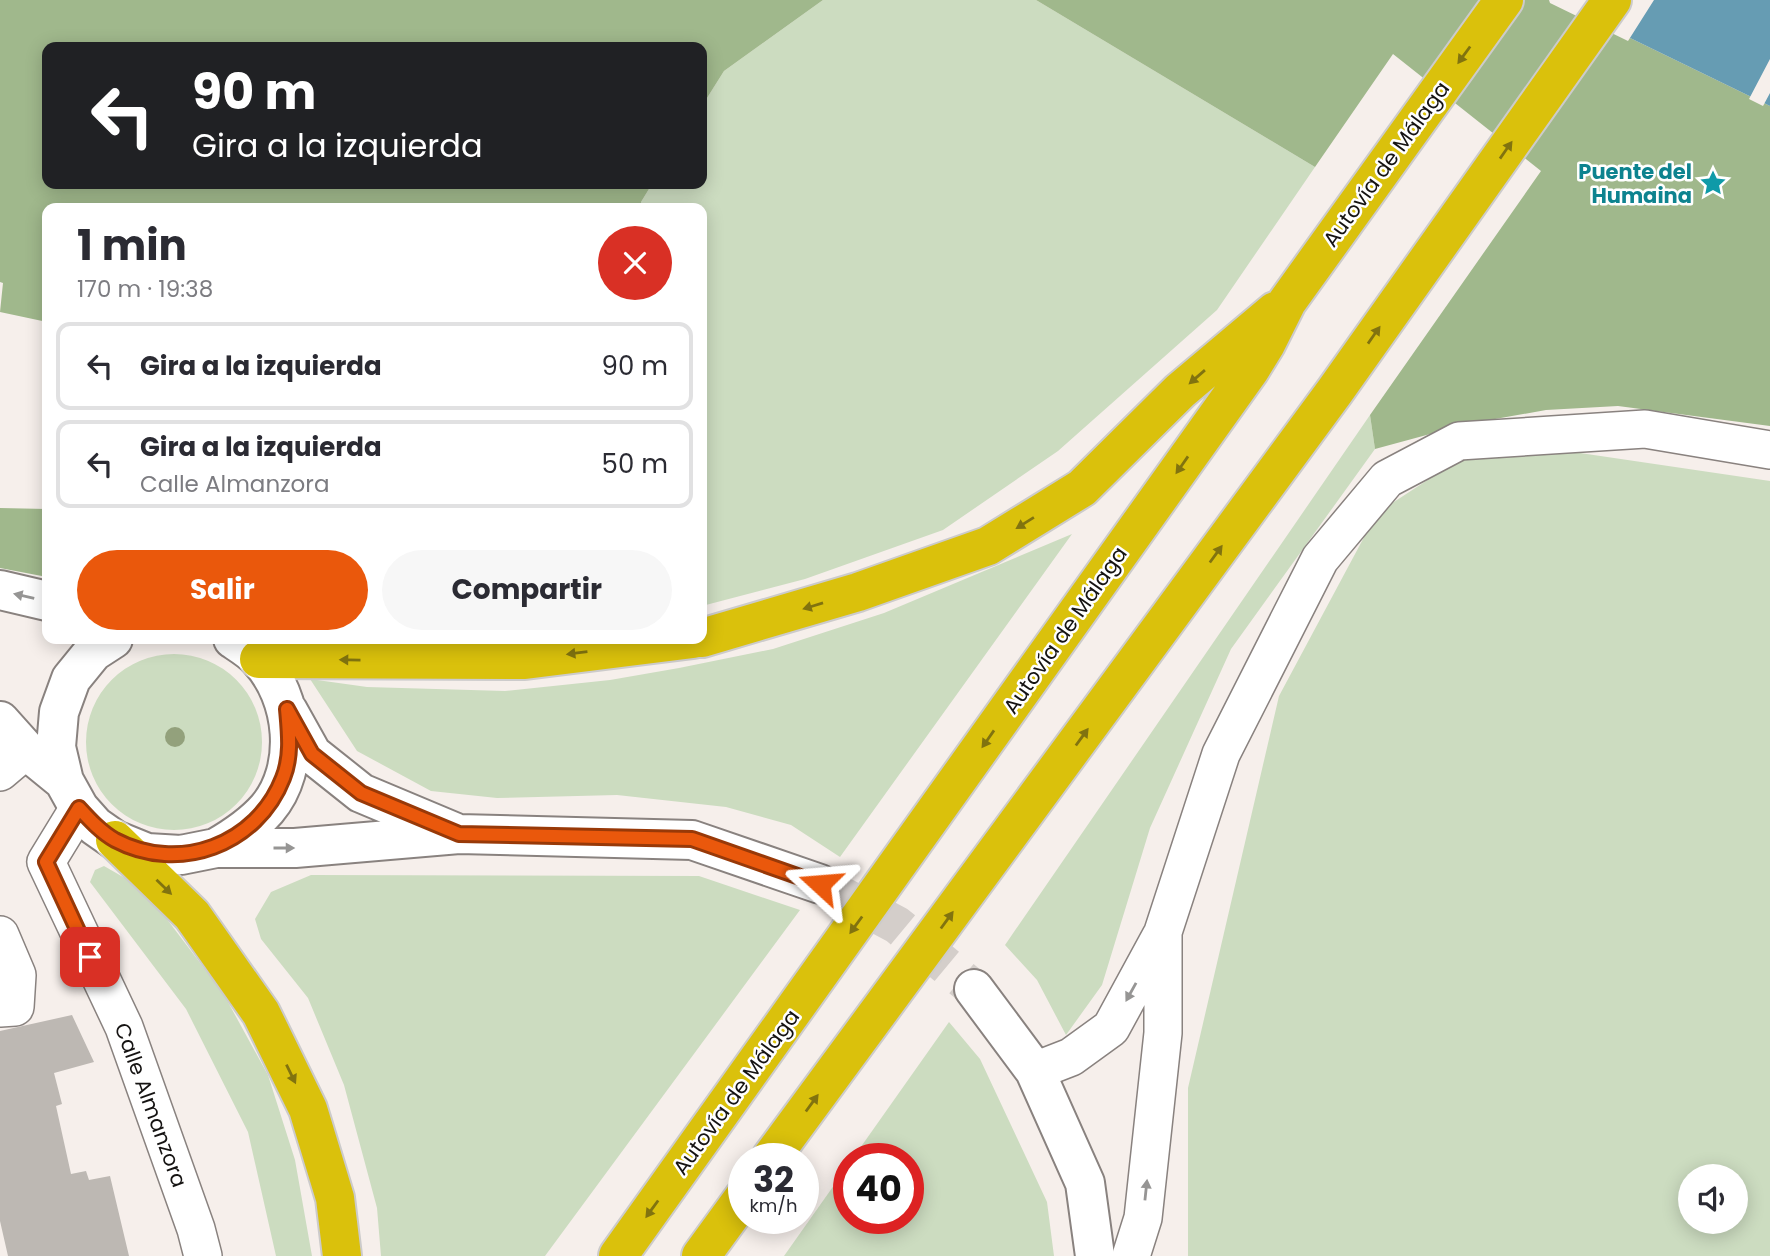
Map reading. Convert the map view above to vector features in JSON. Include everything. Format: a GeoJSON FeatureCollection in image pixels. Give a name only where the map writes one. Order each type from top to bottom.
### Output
{"type":"FeatureCollection","features":[{"type":"Feature","properties":{"kind":"highway","name":"Autovía de Málaga"},"geometry":{"type":"LineString","coordinates":[[618,1256],[916,842],[1258,338],[1287,303],[1504,0]]}},
{"type":"Feature","properties":{"kind":"highway"},"geometry":{"type":"LineString","coordinates":[[784,1143],[1335,391],[1612,0]]}},
{"type":"Feature","properties":{"kind":"highway"},"geometry":{"type":"LineString","coordinates":[[707,637],[858,592],[988,546],[1083,488],[1180,391],[1258,338]]}},
{"type":"Feature","properties":{"kind":"highway"},"geometry":{"type":"LineString","coordinates":[[246,649],[525,660],[653,644]]}},
{"type":"Feature","properties":{"kind":"highway"},"geometry":{"type":"LineString","coordinates":[[115,840],[192,915],[261,1013],[308,1109],[335,1198],[342,1256]]}},
{"type":"Feature","properties":{"kind":"highway"},"geometry":{"type":"LineString","coordinates":[[701,1256],[728,1219]]}},
{"type":"Feature","properties":{"kind":"highway"},"geometry":{"type":"LineString","coordinates":[[735,1256],[744,1234]]}},
{"type":"Feature","properties":{"kind":"street"},"geometry":{"type":"LineString","coordinates":[[1035,1071],[1071,1057],[1111,1028],[1163,932],[1221,754],[1320,559],[1387,479],[1459,441],[1644,429],[1770,450]]}},
{"type":"Feature","properties":{"kind":"street"},"geometry":{"type":"LineString","coordinates":[[0,590],[42,600]]}},
{"type":"Feature","properties":{"kind":"street"},"geometry":{"type":"LineString","coordinates":[[105,644],[93,652],[71,679],[58,712],[56,747],[71,795],[95,826],[115,840],[147,853],[181,855],[216,848],[295,848],[459,834],[692,839],[820,884]]}},
{"type":"Feature","properties":{"kind":"street"},"geometry":{"type":"LineString","coordinates":[[246,649],[276,682],[287,709],[312,754],[361,793],[459,834]]}},
{"type":"Feature","properties":{"kind":"street"},"geometry":{"type":"LineString","coordinates":[[216,848],[245,831],[269,807],[284,776],[290,743],[287,709]]}},
{"type":"Feature","properties":{"kind":"street"},"geometry":{"type":"LineString","coordinates":[[0,721],[13,761],[71,795]]}},
{"type":"Feature","properties":{"kind":"street","name":"Calle Almanzora"},"geometry":{"type":"LineString","coordinates":[[71,795],[46,862],[124,1027],[197,1229],[203,1256]]}},
{"type":"Feature","properties":{"kind":"street"},"geometry":{"type":"LineString","coordinates":[[1131,1256],[1143,1218],[1163,1033],[1163,932]]}},
{"type":"Feature","properties":{"kind":"street"},"geometry":{"type":"LineString","coordinates":[[0,935],[17,975],[15,1006],[0,1008]]}},
{"type":"Feature","properties":{"kind":"street"},"geometry":{"type":"LineString","coordinates":[[974,989],[1035,1071],[1085,1183],[1095,1256]]}},
{"type":"Feature","properties":{"kind":"green space"},"geometry":{"type":"Polygon","coordinates":[[[0,0],[823,0],[724,71],[707,98],[707,42],[42,42],[42,189],[649,189],[641,203],[42,203],[42,321],[0,312],[3,283],[0,282],[0,0]]]}},
{"type":"Feature","properties":{"kind":"green space"},"geometry":{"type":"Polygon","coordinates":[[[823,0],[1036,0],[1315,167],[1217,310],[1058,451],[943,530],[805,579],[707,605],[707,203],[641,202],[649,189],[707,189],[707,98],[724,71],[823,0]]]}},
{"type":"Feature","properties":{"kind":"green space"},"geometry":{"type":"Polygon","coordinates":[[[1036,0],[1552,0],[1770,106],[1770,426],[1618,406],[1546,410],[1467,424],[1375,449],[1370,415],[1541,171],[1393,54],[1315,167],[1036,0]]]}},
{"type":"Feature","properties":{"kind":"green space"},"geometry":{"type":"Polygon","coordinates":[[[1370,415],[1375,449],[1231,649],[1150,828],[1102,985],[1066,1035],[1037,980],[1005,945],[1370,415]]]}},
{"type":"Feature","properties":{"kind":"green space"},"geometry":{"type":"Polygon","coordinates":[[[1553,449],[1770,481],[1770,1256],[1188,1256],[1188,1088],[1279,696],[1377,513],[1469,453],[1553,449]]]}},
{"type":"Feature","properties":{"kind":"green space"},"geometry":{"type":"Polygon","coordinates":[[[0,508],[42,509],[42,576],[0,568],[0,508]]]}},
{"type":"Feature","properties":{"kind":"green space"},"geometry":{"type":"Polygon","coordinates":[[[1072,534],[840,857],[791,825],[726,807],[617,795],[497,798],[431,791],[357,751],[310,679],[367,687],[505,691],[610,680],[679,668],[773,649],[884,613],[1072,534]]]}},
{"type":"Feature","properties":{"kind":"green space"},"geometry":{"type":"Polygon","coordinates":[[[174,654],[208,661],[236,680],[255,708],[262,742],[255,776],[236,804],[208,823],[174,830],[140,823],[112,804],[93,776],[86,742],[93,708],[112,680],[140,661],[174,654]]]}},
{"type":"Feature","properties":{"kind":"green space"},"geometry":{"type":"Polygon","coordinates":[[[104,866],[144,889],[223,993],[268,1075],[295,1160],[312,1256],[276,1256],[248,1132],[186,1009],[90,882],[95,870],[104,866]]]}},
{"type":"Feature","properties":{"kind":"green space"},"geometry":{"type":"Polygon","coordinates":[[[311,875],[699,876],[800,910],[545,1256],[381,1256],[377,1208],[344,1085],[308,998],[261,939],[255,919],[271,892],[311,875]]]}},
{"type":"Feature","properties":{"kind":"green space"},"geometry":{"type":"Polygon","coordinates":[[[949,1022],[980,1059],[1047,1202],[1054,1256],[784,1256],[800,1234],[819,1234],[819,1206],[833,1187],[833,1234],[924,1234],[924,1143],[864,1143],[949,1022]]]}},
{"type":"Feature","properties":{"kind":"water"},"geometry":{"type":"Polygon","coordinates":[[[1552,0],[1770,0],[1770,106],[1552,0]]]}},
{"type":"Feature","properties":{"kind":"pier"},"geometry":{"type":"Polygon","coordinates":[[[1549,0],[1654,0],[1628,41],[1550,3],[1549,0]]]}},
{"type":"Feature","properties":{"kind":"pier"},"geometry":{"type":"Polygon","coordinates":[[[1770,59],[1770,93],[1763,106],[1749,99],[1770,59]]]}},
{"type":"Feature","properties":{"kind":"building"},"geometry":{"type":"Polygon","coordinates":[[[72,1015],[94,1062],[54,1073],[62,1104],[56,1106],[71,1174],[86,1171],[89,1180],[110,1176],[129,1256],[8,1256],[0,1221],[0,1031],[72,1015]]]}},
{"type":"Feature","properties":{"kind":"tunnel"},"geometry":{"type":"LineString","coordinates":[[820,884],[897,925],[974,989]]}},
{"type":"Feature","properties":{"kind":"place","name":"Puente del Humaina"},"geometry":{"type":"Point","coordinates":[1713,183]}},
{"type":"Feature","properties":{"kind":"route"},"geometry":{"type":"LineString","coordinates":[[90,957],[46,862],[79,808],[95,826],[115,840],[147,853],[181,855],[216,848],[245,831],[269,807],[284,776],[287,760],[290,743],[287,709],[312,754],[361,793],[459,834],[692,839],[820,884]]}}]}
